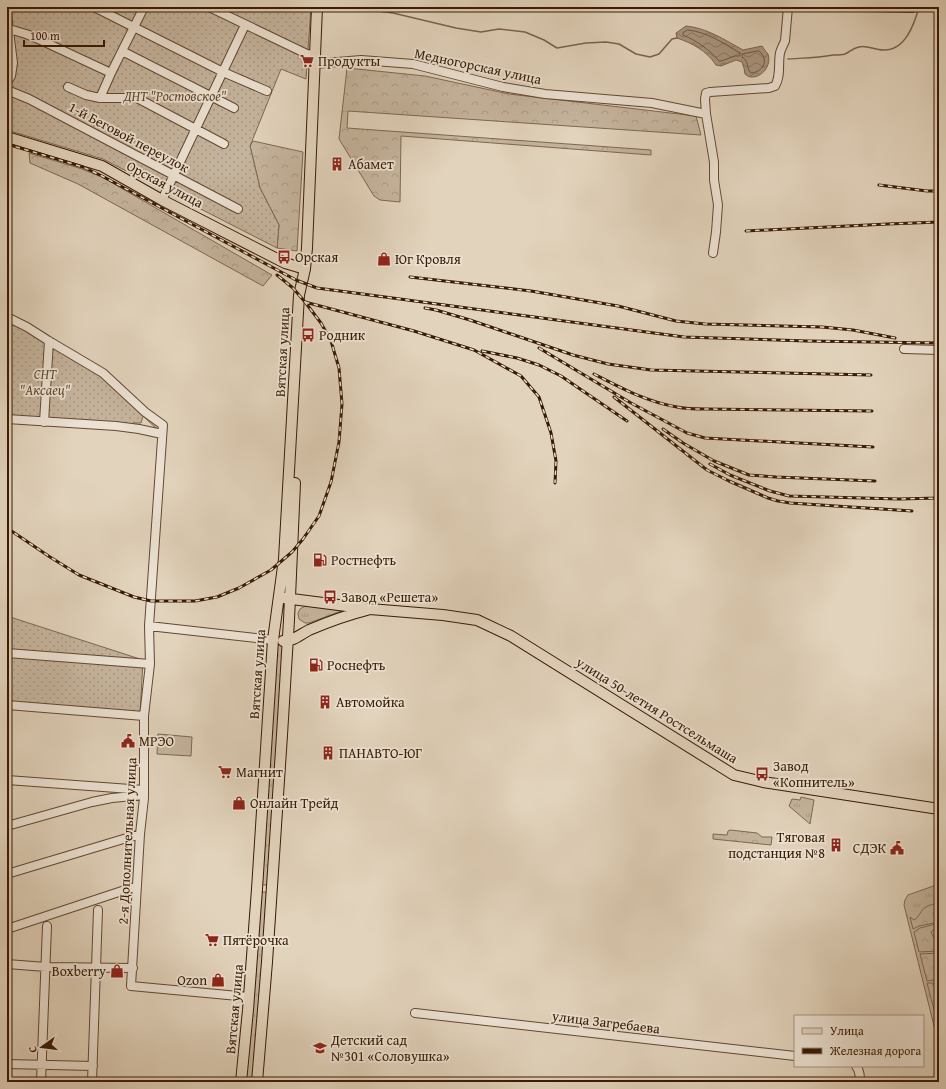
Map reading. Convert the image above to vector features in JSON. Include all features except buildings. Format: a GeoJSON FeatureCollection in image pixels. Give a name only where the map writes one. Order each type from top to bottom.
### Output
{"type":"FeatureCollection","features":[{"type":"Feature","properties":{"kind":"main road","name":"Вятская улица"},"geometry":{"type":"LineString","coordinates":[[241,1082],[257,890],[273,640],[284,559],[299,295],[304,270],[308,229],[317,7]]}},
{"type":"Feature","properties":{"kind":"main road","name":"Орская улица"},"geometry":{"type":"LineString","coordinates":[[7,137],[102,166],[162,200],[285,263],[304,270]]}},
{"type":"Feature","properties":{"kind":"main road","name":"Вятская улица"},"geometry":{"type":"LineString","coordinates":[[257,1082],[267,962],[288,642],[305,290],[304,270]]}},
{"type":"Feature","properties":{"kind":"main road","name":"улица 50-летия Ростсельмаша"},"geometry":{"type":"LineString","coordinates":[[278,597],[370,609],[443,615],[477,620],[518,640],[734,774],[763,782],[939,809]]}},
{"type":"Feature","properties":{"kind":"main road"},"geometry":{"type":"LineString","coordinates":[[273,640],[288,642],[308,630],[370,609]]}},
{"type":"Feature","properties":{"kind":"main road"},"geometry":{"type":"LineString","coordinates":[[277,610],[289,620],[308,630]]}},
{"type":"Feature","properties":{"kind":"main road"},"geometry":{"type":"LineString","coordinates":[[257,890],[265,886],[272,890]]}},
{"type":"Feature","properties":{"kind":"street"},"geometry":{"type":"LineString","coordinates":[[94,7],[223,72],[267,91]]}},
{"type":"Feature","properties":{"kind":"street"},"geometry":{"type":"LineString","coordinates":[[100,98],[144,7]]}},
{"type":"Feature","properties":{"kind":"street"},"geometry":{"type":"LineString","coordinates":[[210,7],[307,54],[314,60]]}},
{"type":"Feature","properties":{"kind":"street"},"geometry":{"type":"LineString","coordinates":[[713,252],[718,205],[714,180],[714,162],[706,114],[706,93],[769,88],[775,86],[777,83],[780,53],[785,41],[788,7]]}},
{"type":"Feature","properties":{"kind":"street"},"geometry":{"type":"LineString","coordinates":[[865,7],[914,8]]}},
{"type":"Feature","properties":{"kind":"street"},"geometry":{"type":"LineString","coordinates":[[7,15],[13,63],[11,76],[7,82]]}},
{"type":"Feature","properties":{"kind":"street"},"geometry":{"type":"LineString","coordinates":[[162,200],[245,25]]}},
{"type":"Feature","properties":{"kind":"street"},"geometry":{"type":"LineString","coordinates":[[9,29],[36,38],[111,73]]}},
{"type":"Feature","properties":{"kind":"street"},"geometry":{"type":"LineString","coordinates":[[122,51],[234,108]]}},
{"type":"Feature","properties":{"kind":"street","name":"Медногорская улица"},"geometry":{"type":"LineString","coordinates":[[314,60],[333,62],[361,60],[413,64],[503,87],[545,94],[652,104],[706,114]]}},
{"type":"Feature","properties":{"kind":"street"},"geometry":{"type":"LineString","coordinates":[[68,87],[86,95],[100,98],[138,98],[224,144]]}},
{"type":"Feature","properties":{"kind":"street","name":"1-й Беговой переулок"},"geometry":{"type":"LineString","coordinates":[[7,90],[29,99],[238,209]]}},
{"type":"Feature","properties":{"kind":"street"},"geometry":{"type":"LineString","coordinates":[[7,317],[27,327],[49,341],[44,422]]}},
{"type":"Feature","properties":{"kind":"street","name":"2-я Дополнительная улица"},"geometry":{"type":"LineString","coordinates":[[49,341],[103,373],[145,412],[162,425],[149,626],[150,664],[144,716],[144,793],[140,834],[131,986],[249,997]]}},
{"type":"Feature","properties":{"kind":"street"},"geometry":{"type":"LineString","coordinates":[[904,349],[939,350]]}},
{"type":"Feature","properties":{"kind":"street"},"geometry":{"type":"LineString","coordinates":[[7,419],[116,426],[162,434]]}},
{"type":"Feature","properties":{"kind":"street"},"geometry":{"type":"LineString","coordinates":[[149,626],[273,640]]}},
{"type":"Feature","properties":{"kind":"street"},"geometry":{"type":"LineString","coordinates":[[7,653],[150,664]]}},
{"type":"Feature","properties":{"kind":"street"},"geometry":{"type":"LineString","coordinates":[[7,705],[144,716]]}},
{"type":"Feature","properties":{"kind":"street"},"geometry":{"type":"LineString","coordinates":[[7,780],[144,793]]}},
{"type":"Feature","properties":{"kind":"street"},"geometry":{"type":"LineString","coordinates":[[7,826],[92,802],[144,793]]}},
{"type":"Feature","properties":{"kind":"street"},"geometry":{"type":"LineString","coordinates":[[7,874],[140,834]]}},
{"type":"Feature","properties":{"kind":"street"},"geometry":{"type":"LineString","coordinates":[[7,929],[137,886]]}},
{"type":"Feature","properties":{"kind":"street"},"geometry":{"type":"LineString","coordinates":[[92,1082],[98,910]]}},
{"type":"Feature","properties":{"kind":"street"},"geometry":{"type":"LineString","coordinates":[[41,1082],[47,926]]}},
{"type":"Feature","properties":{"kind":"street"},"geometry":{"type":"LineString","coordinates":[[7,964],[46,967],[133,968]]}},
{"type":"Feature","properties":{"kind":"street","name":"улица Загребаева"},"geometry":{"type":"LineString","coordinates":[[415,1013],[794,1056]]}},
{"type":"Feature","properties":{"kind":"street"},"geometry":{"type":"LineString","coordinates":[[7,1064],[93,1066]]}},
{"type":"Feature","properties":{"kind":"street"},"geometry":{"type":"LineString","coordinates":[[857,1067],[860,1082]]}},
{"type":"Feature","properties":{"kind":"green space","name":"ДНТ \"Ростовское\""},"geometry":{"type":"Polygon","coordinates":[[[7,7],[311,7],[306,79],[281,69],[250,146],[260,188],[279,225],[277,248],[103,159],[7,130],[7,72],[10,62],[7,47],[7,7]]]}},
{"type":"Feature","properties":{"kind":"green space"},"geometry":{"type":"Polygon","coordinates":[[[347,68],[425,76],[509,94],[696,116],[701,135],[348,111],[347,128],[651,150],[651,155],[401,136],[400,202],[380,200],[374,196],[339,139],[347,68]]]}},
{"type":"Feature","properties":{"kind":"green space"},"geometry":{"type":"Polygon","coordinates":[[[253,141],[303,152],[297,251],[277,248],[279,225],[260,188],[250,146],[253,141]]]}},
{"type":"Feature","properties":{"kind":"green space"},"geometry":{"type":"Polygon","coordinates":[[[29,153],[82,169],[102,177],[272,275],[263,286],[78,184],[30,163],[29,153]]]}},
{"type":"Feature","properties":{"kind":"green space","name":"СНТ \"Аксаец\""},"geometry":{"type":"Polygon","coordinates":[[[7,316],[87,361],[161,426],[160,432],[143,416],[141,423],[133,423],[133,427],[7,417],[7,316]]]}},
{"type":"Feature","properties":{"kind":"green space"},"geometry":{"type":"Polygon","coordinates":[[[305,606],[344,610],[309,623],[305,623],[299,619],[298,613],[300,609],[305,606]]]}},
{"type":"Feature","properties":{"kind":"green space"},"geometry":{"type":"Polygon","coordinates":[[[7,616],[143,660],[140,714],[7,704],[7,616]]]}},
{"type":"Feature","properties":{"kind":"green space"},"geometry":{"type":"Polygon","coordinates":[[[277,644],[283,644],[268,885],[261,885],[277,644]]]}},
{"type":"Feature","properties":{"kind":"green space"},"geometry":{"type":"Polygon","coordinates":[[[158,734],[192,737],[191,756],[157,754],[158,734]]]}},
{"type":"Feature","properties":{"kind":"green space"},"geometry":{"type":"Polygon","coordinates":[[[801,797],[814,800],[810,824],[789,806],[792,799],[800,800],[801,797]]]}},
{"type":"Feature","properties":{"kind":"green space"},"geometry":{"type":"Polygon","coordinates":[[[728,831],[757,833],[762,837],[772,837],[771,845],[713,839],[713,834],[727,835],[728,831]]]}},
{"type":"Feature","properties":{"kind":"green space"},"geometry":{"type":"Polygon","coordinates":[[[939,884],[939,1046],[904,905],[908,895],[939,884]]]}},
{"type":"Feature","properties":{"kind":"green space"},"geometry":{"type":"Polygon","coordinates":[[[261,892],[268,892],[253,1082],[246,1082],[261,892]]]}},
{"type":"Feature","properties":{"kind":"green space"},"geometry":{"type":"Polygon","coordinates":[[[939,902],[939,922],[919,926],[913,929],[910,917],[914,920],[924,908],[939,902]]]}},
{"type":"Feature","properties":{"kind":"green space"},"geometry":{"type":"Polygon","coordinates":[[[936,924],[937,927],[931,932],[936,942],[939,940],[939,951],[919,952],[914,932],[920,928],[936,924]]]}},
{"type":"Feature","properties":{"kind":"green space"},"geometry":{"type":"Polygon","coordinates":[[[939,953],[939,979],[927,981],[920,954],[939,953]]]}},
{"type":"Feature","properties":{"kind":"green space"},"geometry":{"type":"Polygon","coordinates":[[[927,983],[933,983],[939,995],[939,1012],[935,1013],[927,983]]]}},
{"type":"Feature","properties":{"kind":"water"},"geometry":{"type":"Polygon","coordinates":[[[686,26],[709,32],[743,50],[762,46],[768,54],[769,62],[765,70],[755,77],[745,74],[742,62],[736,60],[721,66],[716,65],[699,48],[677,38],[676,33],[686,26]]]}},
{"type":"Feature","properties":{"kind":"waterway"},"geometry":{"type":"LineString","coordinates":[[347,7],[393,13],[456,28],[481,32],[499,29],[525,32],[544,40],[557,48],[586,43],[606,42],[619,44],[636,54],[650,57],[659,54],[672,39],[677,38]]}},
{"type":"Feature","properties":{"kind":"waterway"},"geometry":{"type":"LineString","coordinates":[[788,59],[842,55],[855,48],[862,47],[880,50],[891,49],[903,42],[911,29],[919,7]]}},
{"type":"Feature","properties":{"kind":"railway"},"geometry":{"type":"LineString","coordinates":[[7,144],[83,167],[296,280],[317,288],[684,337],[939,343]]}},
{"type":"Feature","properties":{"kind":"railway"},"geometry":{"type":"LineString","coordinates":[[879,185],[939,191]]}},
{"type":"Feature","properties":{"kind":"railway"},"geometry":{"type":"LineString","coordinates":[[746,231],[939,222]]}},
{"type":"Feature","properties":{"kind":"railway"},"geometry":{"type":"LineString","coordinates":[[7,528],[79,575],[134,597],[151,601],[195,601],[217,597],[239,588],[271,570],[292,552],[319,516],[331,482],[339,442],[342,404],[339,368],[331,341],[321,323],[305,302],[293,288],[277,275]]}},
{"type":"Feature","properties":{"kind":"railway"},"geometry":{"type":"LineString","coordinates":[[410,277],[531,291],[618,306],[676,321],[705,324],[822,327],[853,330],[895,338]]}},
{"type":"Feature","properties":{"kind":"railway"},"geometry":{"type":"LineString","coordinates":[[305,302],[414,331],[474,350],[521,376],[539,397],[551,433],[556,461],[555,483]]}},
{"type":"Feature","properties":{"kind":"railway"},"geometry":{"type":"LineString","coordinates":[[425,308],[470,320],[573,355],[608,364],[651,370],[871,375]]}},
{"type":"Feature","properties":{"kind":"railway"},"geometry":{"type":"LineString","coordinates":[[539,348],[631,403],[687,433],[705,438],[873,447]]}},
{"type":"Feature","properties":{"kind":"railway"},"geometry":{"type":"LineString","coordinates":[[482,351],[517,358],[539,365],[561,376],[627,421]]}},
{"type":"Feature","properties":{"kind":"railway"},"geometry":{"type":"LineString","coordinates":[[594,374],[655,402],[684,408],[872,411]]}},
{"type":"Feature","properties":{"kind":"railway"},"geometry":{"type":"LineString","coordinates":[[614,397],[707,470],[768,498],[790,503],[912,511]]}},
{"type":"Feature","properties":{"kind":"railway"},"geometry":{"type":"LineString","coordinates":[[663,429],[683,443],[714,461],[749,475],[875,481]]}},
{"type":"Feature","properties":{"kind":"railway"},"geometry":{"type":"LineString","coordinates":[[710,464],[730,475],[770,491],[789,496],[899,499],[939,498]]}},
{"type":"Feature","properties":{"kind":"place","name":"Продукты"},"geometry":{"type":"Point","coordinates":[307,61]}},
{"type":"Feature","properties":{"kind":"place","name":"Абамет"},"geometry":{"type":"Point","coordinates":[337,164]}},
{"type":"Feature","properties":{"kind":"place","name":"Орская"},"geometry":{"type":"Point","coordinates":[284,257]}},
{"type":"Feature","properties":{"kind":"place","name":"Юг Кровля"},"geometry":{"type":"Point","coordinates":[384,259]}},
{"type":"Feature","properties":{"kind":"place","name":"Родник"},"geometry":{"type":"Point","coordinates":[308,335]}},
{"type":"Feature","properties":{"kind":"place","name":"Ростнефть"},"geometry":{"type":"Point","coordinates":[320,560]}},
{"type":"Feature","properties":{"kind":"place","name":"Завод «Решета»"},"geometry":{"type":"Point","coordinates":[330,597]}},
{"type":"Feature","properties":{"kind":"place","name":"Роснефть"},"geometry":{"type":"Point","coordinates":[316,665]}},
{"type":"Feature","properties":{"kind":"place","name":"Автомойка"},"geometry":{"type":"Point","coordinates":[325,702]}},
{"type":"Feature","properties":{"kind":"place","name":"МРЭО"},"geometry":{"type":"Point","coordinates":[128,741]}},
{"type":"Feature","properties":{"kind":"place","name":"ПАНАВТО-ЮГ"},"geometry":{"type":"Point","coordinates":[328,753]}},
{"type":"Feature","properties":{"kind":"place","name":"Магнит"},"geometry":{"type":"Point","coordinates":[225,772]}},
{"type":"Feature","properties":{"kind":"place","name":"Завод «Копнитель»"},"geometry":{"type":"Point","coordinates":[762,774]}},
{"type":"Feature","properties":{"kind":"place","name":"Онлайн Трейд"},"geometry":{"type":"Point","coordinates":[239,803]}},
{"type":"Feature","properties":{"kind":"place","name":"Тяговая подстанция №8"},"geometry":{"type":"Point","coordinates":[836,845]}},
{"type":"Feature","properties":{"kind":"place","name":"СДЭК"},"geometry":{"type":"Point","coordinates":[897,848]}},
{"type":"Feature","properties":{"kind":"place","name":"Пятёрочка"},"geometry":{"type":"Point","coordinates":[212,940]}},
{"type":"Feature","properties":{"kind":"place","name":"Boxberry"},"geometry":{"type":"Point","coordinates":[117,971]}},
{"type":"Feature","properties":{"kind":"place","name":"Ozon"},"geometry":{"type":"Point","coordinates":[218,980]}},
{"type":"Feature","properties":{"kind":"place","name":"Детский сад №301 «Соловушка»"},"geometry":{"type":"Point","coordinates":[320,1048]}}]}
